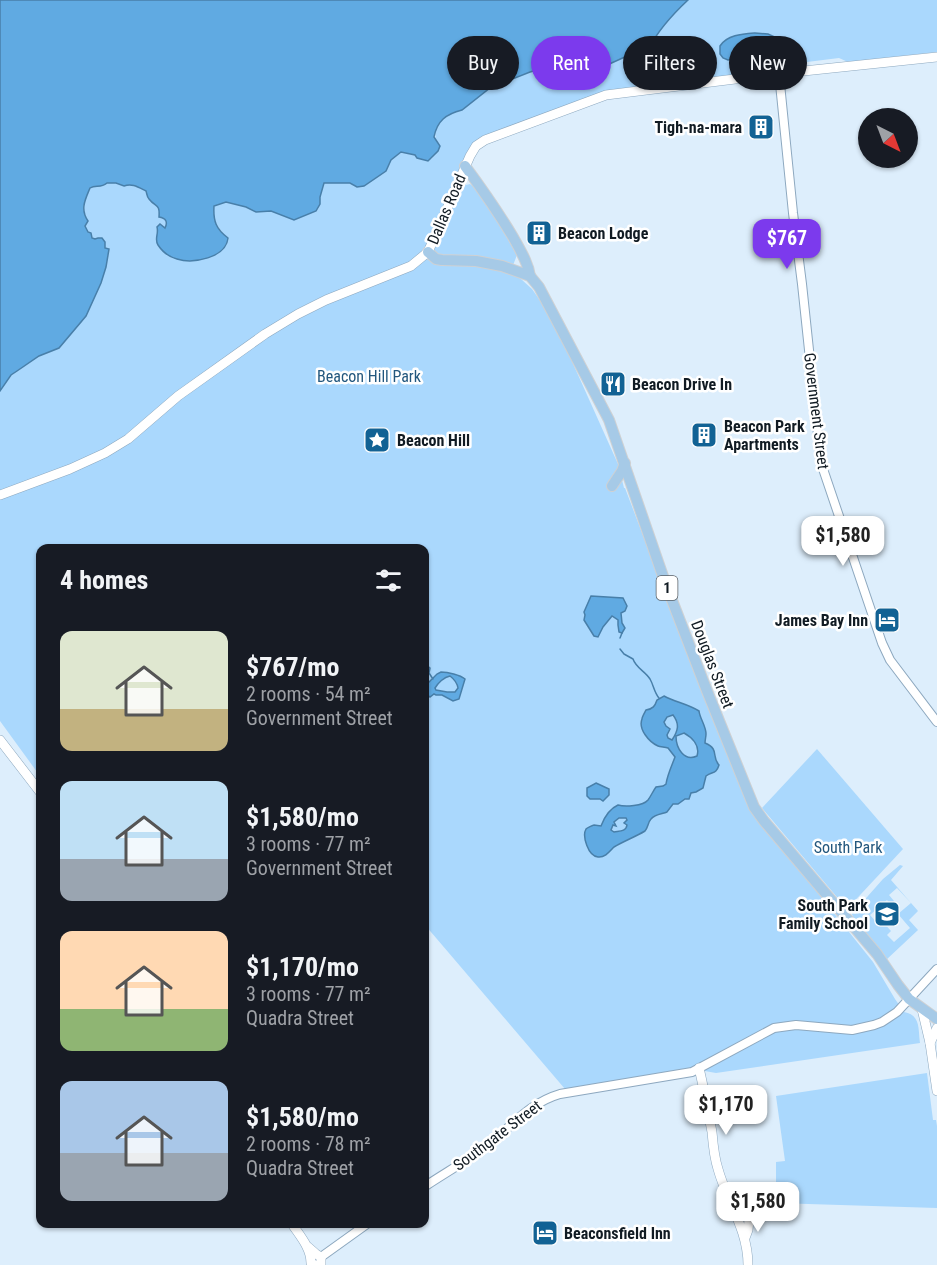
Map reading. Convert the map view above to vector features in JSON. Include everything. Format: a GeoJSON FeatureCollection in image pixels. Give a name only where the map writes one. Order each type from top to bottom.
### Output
{"type":"FeatureCollection","features":[{"type":"Feature","properties":{"kind":"main road","name":"Dallas Road"},"geometry":{"type":"LineString","coordinates":[[807,71],[937,57]]}},
{"type":"Feature","properties":{"kind":"main road","name":"Dallas Road"},"geometry":{"type":"LineString","coordinates":[[0,495],[70,469],[105,453],[128,439],[178,396],[265,334],[326,300],[411,266],[428,252],[465,166],[476,146],[485,140],[606,95],[729,80]]}},
{"type":"Feature","properties":{"kind":"main road","name":"Douglas Street"},"geometry":{"type":"LineString","coordinates":[[465,166],[489,198],[513,237],[529,267],[530,276],[548,303],[609,420],[665,582],[754,807],[877,954],[909,999],[922,1010],[937,1018]]}},
{"type":"Feature","properties":{"kind":"main road","name":"Douglas Street"},"geometry":{"type":"LineString","coordinates":[[513,237],[518,256],[515,270]]}},
{"type":"Feature","properties":{"kind":"main road"},"geometry":{"type":"LineString","coordinates":[[428,252],[442,261],[476,261],[502,266],[530,276]]}},
{"type":"Feature","properties":{"kind":"main road"},"geometry":{"type":"LineString","coordinates":[[612,486],[625,464]]}},
{"type":"Feature","properties":{"kind":"main road"},"geometry":{"type":"LineString","coordinates":[[0,740],[36,787]]}},
{"type":"Feature","properties":{"kind":"main road"},"geometry":{"type":"LineString","coordinates":[[922,1010],[930,1043],[937,1091]]}},
{"type":"Feature","properties":{"kind":"main road"},"geometry":{"type":"LineString","coordinates":[[930,1043],[937,1028]]}},
{"type":"Feature","properties":{"kind":"main road"},"geometry":{"type":"LineString","coordinates":[[699,1068],[717,1167],[746,1238]]}},
{"type":"Feature","properties":{"kind":"main road"},"geometry":{"type":"LineString","coordinates":[[748,1265],[746,1238],[750,1210]]}},
{"type":"Feature","properties":{"kind":"main road"},"geometry":{"type":"LineString","coordinates":[[295,1228],[317,1261]]}},
{"type":"Feature","properties":{"kind":"street","name":"Government Street"},"geometry":{"type":"LineString","coordinates":[[781,90],[821,463],[882,643],[890,660],[937,722]]}},
{"type":"Feature","properties":{"kind":"street","name":"Southgate Street"},"geometry":{"type":"LineString","coordinates":[[429,1183],[485,1147],[529,1108],[546,1098],[692,1072],[774,1028],[796,1025],[840,1030],[863,1029],[889,1018],[937,969]]}},
{"type":"Feature","properties":{"kind":"street"},"geometry":{"type":"LineString","coordinates":[[317,1261],[362,1228]]}},
{"type":"Feature","properties":{"kind":"green space","name":"Beacon Hill Park"},"geometry":{"type":"Polygon","coordinates":[[[688,0],[937,0],[937,52],[848,62],[839,58],[807,62],[807,36],[729,36],[729,77],[717,79],[717,36],[656,36],[688,0]]]}},
{"type":"Feature","properties":{"kind":"green space","name":"Beacon Hill Park"},"geometry":{"type":"Polygon","coordinates":[[[623,58],[623,90],[629,90],[606,93],[485,136],[456,178],[474,187],[493,214],[517,255],[510,273],[532,289],[553,319],[618,464],[624,488],[744,793],[873,962],[904,1012],[916,1019],[920,1043],[716,1073],[688,1068],[565,1089],[429,930],[429,544],[36,544],[36,770],[0,721],[0,391],[11,375],[39,356],[59,348],[86,316],[105,248],[104,244],[92,238],[85,226],[88,221],[84,204],[90,188],[116,183],[135,186],[146,191],[150,199],[159,207],[166,224],[165,229],[162,227],[157,235],[156,241],[164,252],[216,253],[222,250],[227,243],[214,221],[214,206],[226,202],[256,212],[271,211],[294,220],[316,211],[320,204],[319,197],[324,183],[350,183],[357,187],[364,186],[386,171],[391,160],[401,152],[431,159],[438,151],[435,135],[442,119],[462,110],[487,90],[519,90],[519,76],[531,72],[531,90],[611,90],[611,63],[623,58]]]}},
{"type":"Feature","properties":{"kind":"green space","name":"South Park"},"geometry":{"type":"Polygon","coordinates":[[[817,749],[903,849],[847,909],[762,808],[817,749]]]}},
{"type":"Feature","properties":{"kind":"green space"},"geometry":{"type":"Polygon","coordinates":[[[900,865],[903,866],[891,880],[918,911],[909,920],[918,930],[886,960],[852,914],[883,879],[900,865]],[[897,888],[889,895],[894,901],[890,904],[887,900],[870,915],[877,923],[881,920],[891,931],[887,935],[894,942],[910,928],[898,914],[911,903],[897,888]]]}},
{"type":"Feature","properties":{"kind":"green space"},"geometry":{"type":"Polygon","coordinates":[[[927,1073],[933,1120],[936,1120],[937,1126],[937,1208],[776,1203],[776,1162],[785,1161],[776,1096],[927,1073]]]}},
{"type":"Feature","properties":{"kind":"shaded area"},"geometry":{"type":"Polygon","coordinates":[[[0,0],[688,0],[656,36],[623,36],[623,58],[611,63],[611,36],[531,36],[531,72],[519,76],[519,36],[447,36],[447,90],[487,90],[462,110],[447,116],[440,122],[434,137],[440,146],[428,161],[401,152],[391,160],[386,171],[364,186],[357,187],[350,183],[324,183],[320,204],[316,211],[294,220],[271,211],[256,212],[226,202],[214,206],[216,224],[228,238],[221,250],[208,258],[191,261],[177,259],[171,257],[158,245],[157,227],[160,224],[165,228],[166,222],[165,219],[159,217],[158,208],[148,198],[146,191],[135,186],[116,183],[90,188],[84,204],[84,212],[88,221],[85,226],[92,238],[102,238],[105,248],[109,249],[101,283],[86,316],[59,348],[39,356],[11,375],[0,391],[0,0]]]}},
{"type":"Feature","properties":{"kind":"shaded area"},"geometry":{"type":"Polygon","coordinates":[[[755,33],[772,36],[736,36],[755,33]]]}},
{"type":"Feature","properties":{"kind":"shaded area"},"geometry":{"type":"Polygon","coordinates":[[[729,38],[728,60],[720,54],[720,46],[729,38]]]}},
{"type":"Feature","properties":{"kind":"shaded area"},"geometry":{"type":"Polygon","coordinates":[[[591,596],[623,598],[627,606],[621,613],[625,628],[622,633],[619,632],[618,620],[612,616],[598,637],[594,636],[584,620],[584,612],[591,596]]]}},
{"type":"Feature","properties":{"kind":"shaded area"},"geometry":{"type":"Polygon","coordinates":[[[441,672],[465,679],[459,699],[453,701],[442,695],[434,694],[430,697],[429,682],[441,672]],[[450,676],[441,680],[435,688],[455,692],[458,686],[450,676]]]}},
{"type":"Feature","properties":{"kind":"shaded area"},"geometry":{"type":"Polygon","coordinates":[[[664,696],[699,711],[706,731],[705,743],[714,750],[718,768],[706,776],[703,788],[691,793],[689,799],[673,804],[667,812],[653,817],[645,831],[614,847],[603,856],[594,856],[587,845],[586,829],[594,825],[601,826],[607,814],[618,805],[634,806],[646,802],[656,787],[666,784],[675,757],[668,748],[651,742],[645,735],[641,723],[646,710],[653,707],[657,700],[664,696]],[[673,715],[667,717],[664,722],[670,729],[668,738],[672,740],[677,728],[677,721],[673,715]],[[684,733],[676,736],[677,745],[682,753],[688,757],[697,756],[697,746],[690,737],[684,733]],[[619,818],[614,822],[616,826],[613,825],[611,830],[614,832],[622,831],[627,825],[624,823],[626,818],[619,818]]]}},
{"type":"Feature","properties":{"kind":"shaded area"},"geometry":{"type":"Polygon","coordinates":[[[596,783],[609,789],[609,795],[603,801],[590,799],[587,796],[587,788],[596,783]]]}},
{"type":"Feature","properties":{"kind":"waterway"},"geometry":{"type":"LineString","coordinates":[[620,638],[622,633]]}},
{"type":"Feature","properties":{"kind":"waterway"},"geometry":{"type":"LineString","coordinates":[[620,649],[633,659],[648,676],[659,698]]}},
{"type":"Feature","properties":{"kind":"waterway"},"geometry":{"type":"LineString","coordinates":[[429,667],[429,673]]}},
{"type":"Feature","properties":{"kind":"waterway"},"geometry":{"type":"LineString","coordinates":[[429,673],[433,679]]}},
{"type":"Feature","properties":{"kind":"place","name":"Tigh-na-mara"},"geometry":{"type":"Point","coordinates":[761,127]}},
{"type":"Feature","properties":{"kind":"place","name":"Beacon Lodge"},"geometry":{"type":"Point","coordinates":[539,233]}},
{"type":"Feature","properties":{"kind":"place","name":"Beacon Drive In"},"geometry":{"type":"Point","coordinates":[613,384]}},
{"type":"Feature","properties":{"kind":"place","name":"Beacon Park Apartments"},"geometry":{"type":"Point","coordinates":[704,435]}},
{"type":"Feature","properties":{"kind":"place","name":"Beacon Hill"},"geometry":{"type":"Point","coordinates":[377,440]}},
{"type":"Feature","properties":{"kind":"place","name":"James Bay Inn"},"geometry":{"type":"Point","coordinates":[887,620]}},
{"type":"Feature","properties":{"kind":"place","name":"South Park Family School"},"geometry":{"type":"Point","coordinates":[887,914]}},
{"type":"Feature","properties":{"kind":"place","name":"Beaconsfield Inn"},"geometry":{"type":"Point","coordinates":[545,1233]}}]}
